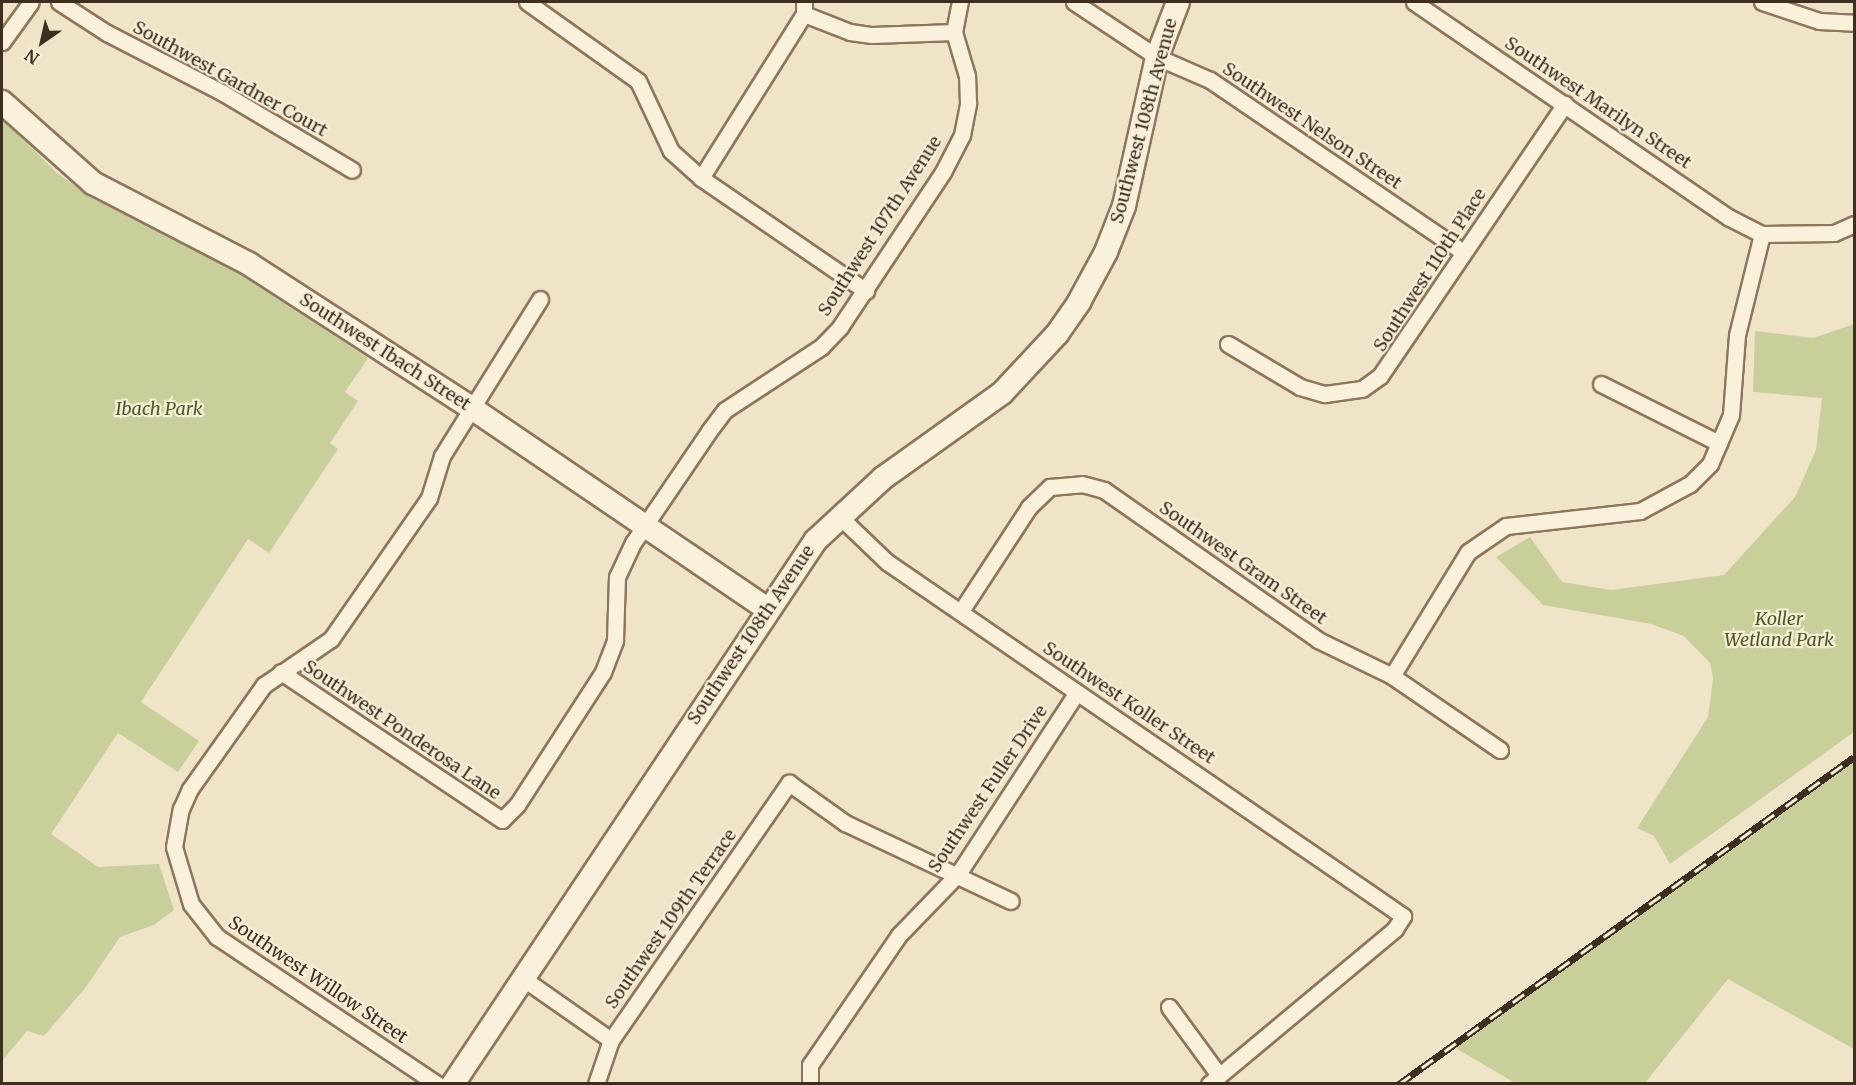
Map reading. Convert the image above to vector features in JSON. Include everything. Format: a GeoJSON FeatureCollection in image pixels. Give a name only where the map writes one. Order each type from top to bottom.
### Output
{"type":"FeatureCollection","features":[{"type":"Feature","properties":{"kind":"street"},"geometry":{"type":"LineString","coordinates":[[2,42],[31,2]]}},
{"type":"Feature","properties":{"kind":"street","name":"Southwest Gardner Court"},"geometry":{"type":"LineString","coordinates":[[59,2],[106,33],[223,93],[352,170]]}},
{"type":"Feature","properties":{"kind":"street"},"geometry":{"type":"LineString","coordinates":[[527,2],[638,81],[671,151],[701,178],[866,291]]}},
{"type":"Feature","properties":{"kind":"street","name":"Southwest 107th Avenue"},"geometry":{"type":"LineString","coordinates":[[502,820],[517,805],[611,658],[615,640],[617,577],[645,526],[725,410],[821,347],[866,291],[943,172],[962,135],[968,103],[967,76],[954,32],[960,2]]}},
{"type":"Feature","properties":{"kind":"street","name":"Southwest Nelson Street"},"geometry":{"type":"LineString","coordinates":[[1074,2],[1157,57],[1210,80],[1464,252]]}},
{"type":"Feature","properties":{"kind":"street","name":"Southwest 108th Avenue"},"geometry":{"type":"LineString","coordinates":[[453,1083],[521,977],[767,609],[816,540],[839,516],[905,461],[957,429],[1002,393],[1057,334],[1096,272],[1118,223],[1136,169],[1157,57],[1178,2]]}},
{"type":"Feature","properties":{"kind":"street","name":"Southwest Marilyn Street"},"geometry":{"type":"LineString","coordinates":[[1414,2],[1728,217],[1762,234]]}},
{"type":"Feature","properties":{"kind":"street"},"geometry":{"type":"LineString","coordinates":[[1762,2],[1819,21],[1854,23]]}},
{"type":"Feature","properties":{"kind":"street"},"geometry":{"type":"LineString","coordinates":[[701,178],[804,8],[850,32],[872,35],[954,32]]}},
{"type":"Feature","properties":{"kind":"street","name":"Southwest Ibach Street"},"geometry":{"type":"LineString","coordinates":[[2,102],[74,170],[111,195],[249,264],[472,409],[767,609]]}},
{"type":"Feature","properties":{"kind":"street","name":"Southwest 110th Place"},"geometry":{"type":"LineString","coordinates":[[1228,345],[1300,387],[1336,394],[1362,389],[1380,376],[1396,357],[1565,104]]}},
{"type":"Feature","properties":{"kind":"street"},"geometry":{"type":"LineString","coordinates":[[1392,676],[1468,552],[1506,526],[1640,511],[1690,484],[1710,464],[1731,416],[1737,334],[1762,234],[1834,233],[1854,224]]}},
{"type":"Feature","properties":{"kind":"street"},"geometry":{"type":"LineString","coordinates":[[281,672],[331,639],[429,498],[442,456],[540,299]]}},
{"type":"Feature","properties":{"kind":"street"},"geometry":{"type":"LineString","coordinates":[[1601,384],[1719,443]]}},
{"type":"Feature","properties":{"kind":"street","name":"Southwest Gram Street"},"geometry":{"type":"LineString","coordinates":[[961,611],[1029,507],[1050,487],[1082,484],[1104,490],[1318,640],[1392,676],[1500,750]]}},
{"type":"Feature","properties":{"kind":"street","name":"Southwest Koller Street"},"geometry":{"type":"LineString","coordinates":[[839,516],[886,562],[961,611],[1403,916],[1395,929],[1214,1079]]}},
{"type":"Feature","properties":{"kind":"street","name":"Southwest Ponderosa Lane"},"geometry":{"type":"LineString","coordinates":[[281,672],[502,820]]}},
{"type":"Feature","properties":{"kind":"street","name":"Southwest Willow Street"},"geometry":{"type":"LineString","coordinates":[[281,672],[264,685],[190,789],[177,830],[176,864],[191,904],[217,937],[437,1083]]}},
{"type":"Feature","properties":{"kind":"street","name":"Southwest Fuller Drive"},"geometry":{"type":"LineString","coordinates":[[810,1083],[810,1065],[899,935],[958,874],[1077,692]]}},
{"type":"Feature","properties":{"kind":"street","name":"Southwest 109th Terrace"},"geometry":{"type":"LineString","coordinates":[[596,1083],[611,1040],[789,783],[845,823],[958,874]]}},
{"type":"Feature","properties":{"kind":"street"},"geometry":{"type":"LineString","coordinates":[[958,874],[1011,901]]}},
{"type":"Feature","properties":{"kind":"street"},"geometry":{"type":"LineString","coordinates":[[521,977],[611,1040]]}},
{"type":"Feature","properties":{"kind":"street"},"geometry":{"type":"LineString","coordinates":[[1169,1007],[1214,1079]]}},
{"type":"Feature","properties":{"kind":"green space","name":"Ibach Park"},"geometry":{"type":"Polygon","coordinates":[[[2,119],[57,173],[94,199],[219,261],[368,358],[345,392],[358,401],[330,443],[338,449],[269,553],[248,539],[141,702],[199,741],[178,772],[118,733],[51,834],[98,867],[159,864],[174,910],[154,925],[120,937],[86,987],[44,1036],[27,1031],[2,1061],[2,119]]]}},
{"type":"Feature","properties":{"kind":"green space","name":"Koller Wetland Park"},"geometry":{"type":"Polygon","coordinates":[[[1854,324],[1854,732],[1670,864],[1654,836],[1637,828],[1708,717],[1713,679],[1710,663],[1684,636],[1651,624],[1543,605],[1496,557],[1530,537],[1562,582],[1611,590],[1724,575],[1795,497],[1816,450],[1822,398],[1753,392],[1755,331],[1813,338],[1854,324]]]}},
{"type":"Feature","properties":{"kind":"green space"},"geometry":{"type":"Polygon","coordinates":[[[1854,757],[1854,1049],[1728,979],[1645,1083],[1515,1083],[1452,1046],[1854,757]]]}},
{"type":"Feature","properties":{"kind":"railway"},"geometry":{"type":"LineString","coordinates":[[1399,1084],[1854,757]]}}]}
